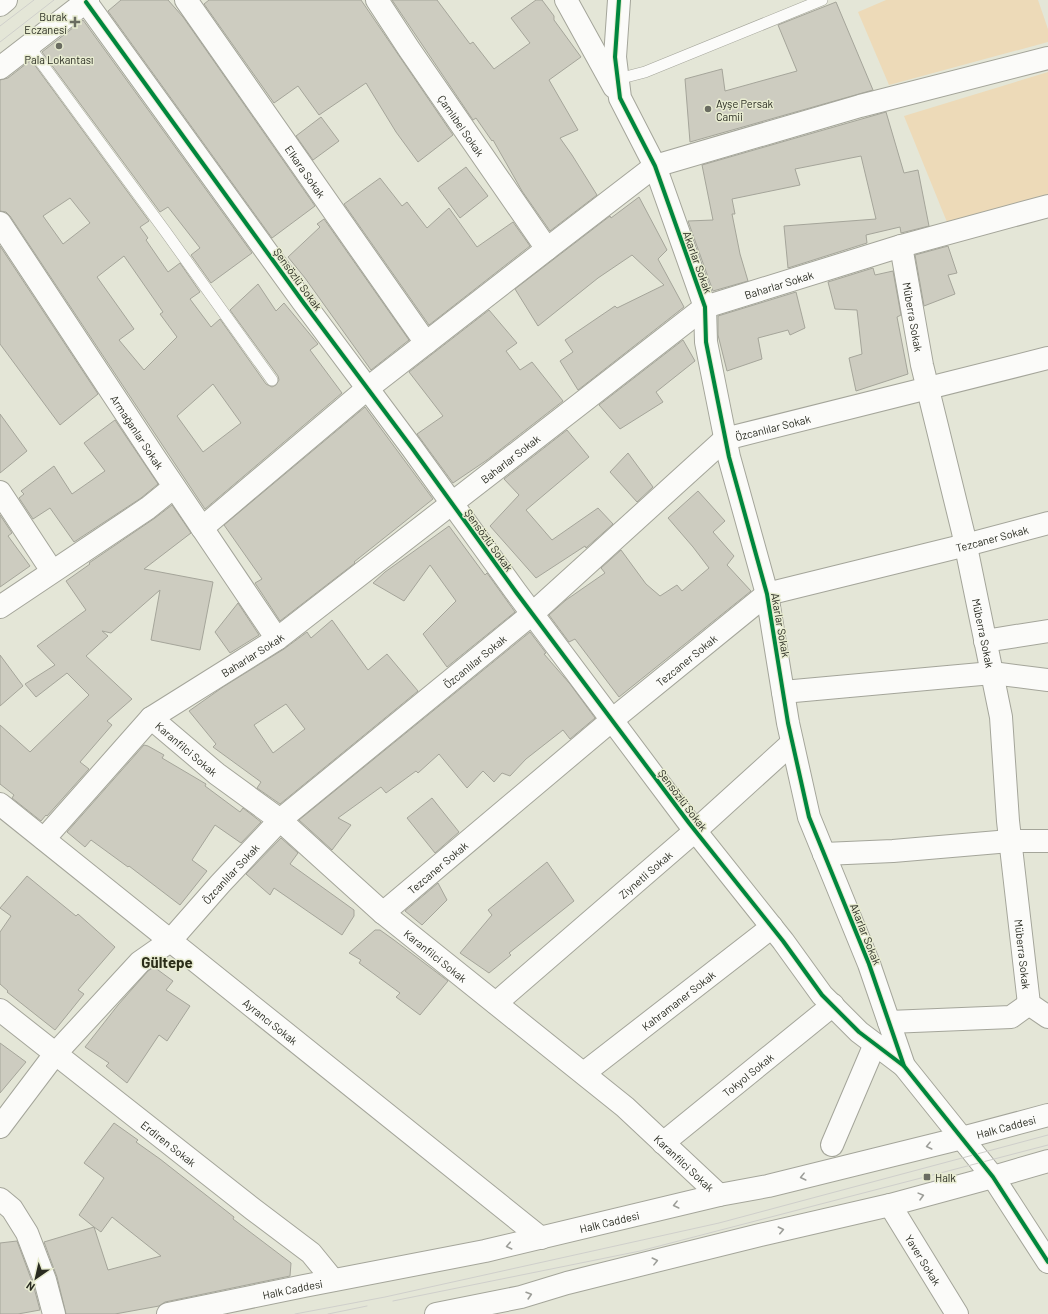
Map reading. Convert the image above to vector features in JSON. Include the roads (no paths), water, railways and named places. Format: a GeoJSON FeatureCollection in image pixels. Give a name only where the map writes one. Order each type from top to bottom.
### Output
{"type":"FeatureCollection","features":[{"type":"Feature","properties":{"kind":"street"},"geometry":{"type":"LineString","coordinates":[[0,5],[6,0]]}},
{"type":"Feature","properties":{"kind":"street","name":"Elkara Sokak"},"geometry":{"type":"LineString","coordinates":[[186,0],[426,343]]}},
{"type":"Feature","properties":{"kind":"street","name":"Çamlıbel Sokak"},"geometry":{"type":"LineString","coordinates":[[378,0],[409,49],[547,249]]}},
{"type":"Feature","properties":{"kind":"street"},"geometry":{"type":"LineString","coordinates":[[566,0],[619,89]]}},
{"type":"Feature","properties":{"kind":"street","name":"Akarlar Sokak"},"geometry":{"type":"LineString","coordinates":[[619,0],[615,57],[619,89],[655,166],[705,307],[706,342],[725,439],[767,594],[792,743],[809,817],[870,964],[904,1066],[993,1177],[1048,1262]]}},
{"type":"Feature","properties":{"kind":"street"},"geometry":{"type":"LineString","coordinates":[[0,68],[87,1]]}},
{"type":"Feature","properties":{"kind":"street","name":"Şensözlü Sokak"},"geometry":{"type":"LineString","coordinates":[[87,1],[298,296],[368,388],[532,614],[695,831],[772,927],[822,995],[859,1032],[904,1066]]}},
{"type":"Feature","properties":{"kind":"street"},"geometry":{"type":"LineString","coordinates":[[202,528],[368,388],[655,166],[860,106],[1048,58]]}},
{"type":"Feature","properties":{"kind":"street","name":"Baharlar Sokak"},"geometry":{"type":"LineString","coordinates":[[44,839],[151,718],[277,639],[705,307],[901,246],[1048,206]]}},
{"type":"Feature","properties":{"kind":"street","name":"Armağanlar Sokak"},"geometry":{"type":"LineString","coordinates":[[0,223],[174,487],[277,639]]}},
{"type":"Feature","properties":{"kind":"street","name":"Müberra Sokak"},"geometry":{"type":"LineString","coordinates":[[901,246],[922,365],[966,545],[1001,717],[1010,841],[1029,1004],[1048,1017]]}},
{"type":"Feature","properties":{"kind":"street","name":"Özcanlılar Sokak"},"geometry":{"type":"LineString","coordinates":[[0,1127],[55,1054],[140,962],[170,941],[220,884],[280,820],[532,614],[725,439],[1048,358]]}},
{"type":"Feature","properties":{"kind":"street"},"geometry":{"type":"LineString","coordinates":[[0,607],[148,508],[174,487]]}},
{"type":"Feature","properties":{"kind":"street"},"geometry":{"type":"LineString","coordinates":[[0,492],[52,571]]}},
{"type":"Feature","properties":{"kind":"street","name":"Tezcaner Sokak"},"geometry":{"type":"LineString","coordinates":[[383,913],[612,720],[767,594],[966,545],[1048,523]]}},
{"type":"Feature","properties":{"kind":"street"},"geometry":{"type":"LineString","coordinates":[[985,641],[1048,631]]}},
{"type":"Feature","properties":{"kind":"street"},"geometry":{"type":"LineString","coordinates":[[783,692],[992,673],[1048,680]]}},
{"type":"Feature","properties":{"kind":"street","name":"Karanfilci Sokak"},"geometry":{"type":"LineString","coordinates":[[151,718],[217,774],[280,820],[383,913],[625,1107],[719,1194]]}},
{"type":"Feature","properties":{"kind":"street","name":"Ziynetli Sokak"},"geometry":{"type":"LineString","coordinates":[[496,1003],[695,831],[792,743]]}},
{"type":"Feature","properties":{"kind":"street","name":"Ayrancı Sokak"},"geometry":{"type":"LineString","coordinates":[[0,804],[541,1238]]}},
{"type":"Feature","properties":{"kind":"street"},"geometry":{"type":"LineString","coordinates":[[824,854],[893,851],[1010,841],[1048,841]]}},
{"type":"Feature","properties":{"kind":"street","name":"Kahramaner Sokak"},"geometry":{"type":"LineString","coordinates":[[584,1073],[772,927]]}},
{"type":"Feature","properties":{"kind":"street"},"geometry":{"type":"LineString","coordinates":[[889,1022],[1011,1017],[1029,1004]]}},
{"type":"Feature","properties":{"kind":"street","name":"Tokyol Sokak"},"geometry":{"type":"LineString","coordinates":[[664,1143],[833,1006]]}},
{"type":"Feature","properties":{"kind":"street","name":"Erdiren Sokak"},"geometry":{"type":"LineString","coordinates":[[0,1010],[254,1210],[311,1252],[333,1280]]}},
{"type":"Feature","properties":{"kind":"street"},"geometry":{"type":"LineString","coordinates":[[832,1144],[875,1044]]}},
{"type":"Feature","properties":{"kind":"street","name":"Halk Caddesi"},"geometry":{"type":"LineString","coordinates":[[168,1314],[485,1251],[719,1194],[768,1186],[1048,1115]]}},
{"type":"Feature","properties":{"kind":"street"},"geometry":{"type":"LineString","coordinates":[[436,1314],[507,1307],[520,1298],[567,1283],[760,1235],[890,1205],[1048,1161]]}},
{"type":"Feature","properties":{"kind":"street"},"geometry":{"type":"LineString","coordinates":[[0,1199],[12,1208],[27,1233],[45,1280],[54,1314]]}},
{"type":"Feature","properties":{"kind":"street","name":"Yaver Sokak"},"geometry":{"type":"LineString","coordinates":[[890,1205],[957,1314]]}},
{"type":"Feature","properties":{"kind":"lane"},"geometry":{"type":"LineString","coordinates":[[619,89],[645,72],[822,0]]}},
{"type":"Feature","properties":{"kind":"lane"},"geometry":{"type":"LineString","coordinates":[[29,46],[272,380]]}},
{"type":"Feature","properties":{"kind":"tram line"},"geometry":{"type":"LineString","coordinates":[[0,26],[34,0]]}},
{"type":"Feature","properties":{"kind":"tram line"},"geometry":{"type":"LineString","coordinates":[[0,42],[54,0]]}},
{"type":"Feature","properties":{"kind":"tram line"},"geometry":{"type":"LineString","coordinates":[[295,1314],[385,1297],[719,1223],[1048,1135]]}},
{"type":"Feature","properties":{"kind":"tram line"},"geometry":{"type":"LineString","coordinates":[[393,1301],[640,1251],[1048,1145]]}},
{"type":"Feature","properties":{"kind":"tram line"},"geometry":{"type":"LineString","coordinates":[[328,1314],[367,1306]]}},
{"type":"Feature","properties":{"kind":"place","name":"Burak Eczanesi"},"geometry":{"type":"Point","coordinates":[75,22]}},
{"type":"Feature","properties":{"kind":"place","name":"Pala Lokantası"},"geometry":{"type":"Point","coordinates":[59,46]}},
{"type":"Feature","properties":{"kind":"place","name":"Ayşe Persak Camii"},"geometry":{"type":"Point","coordinates":[708,109]}},
{"type":"Feature","properties":{"kind":"place","name":"Halk"},"geometry":{"type":"Point","coordinates":[927,1177]}},
{"type":"Feature","properties":{"kind":"district","name":"Gültepe"},"geometry":{"type":"Point","coordinates":[167,962]}}]}
